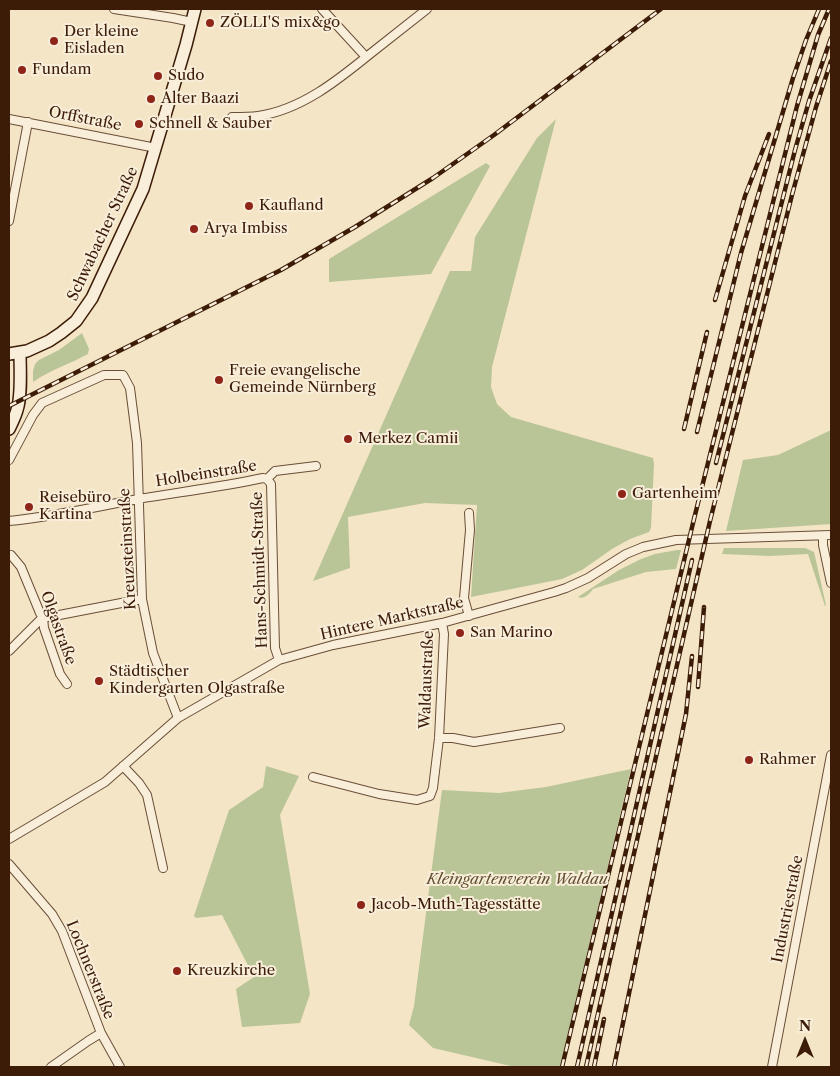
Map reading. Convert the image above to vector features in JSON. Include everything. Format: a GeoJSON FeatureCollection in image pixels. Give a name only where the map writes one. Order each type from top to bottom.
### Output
{"type":"FeatureCollection","features":[{"type":"Feature","properties":{"kind":"main road","name":"Schwabacher Straße"},"geometry":{"type":"LineString","coordinates":[[14,354],[35,348],[61,333],[73,324],[88,306],[138,201],[156,148],[195,9]]}},
{"type":"Feature","properties":{"kind":"main road"},"geometry":{"type":"LineString","coordinates":[[9,429],[18,406],[14,354]]}},
{"type":"Feature","properties":{"kind":"street"},"geometry":{"type":"LineString","coordinates":[[114,9],[192,22]]}},
{"type":"Feature","properties":{"kind":"street"},"geometry":{"type":"LineString","coordinates":[[322,9],[366,57]]}},
{"type":"Feature","properties":{"kind":"street"},"geometry":{"type":"LineString","coordinates":[[232,117],[261,116],[301,102],[330,84],[427,9]]}},
{"type":"Feature","properties":{"kind":"street","name":"Orffstraße"},"geometry":{"type":"LineString","coordinates":[[9,119],[156,148]]}},
{"type":"Feature","properties":{"kind":"street"},"geometry":{"type":"LineString","coordinates":[[9,221],[28,122]]}},
{"type":"Feature","properties":{"kind":"street","name":"Kreuzsteinstraße"},"geometry":{"type":"LineString","coordinates":[[9,460],[33,415],[42,403],[104,375],[122,375],[130,388],[137,443],[142,599],[153,653],[178,718]]}},
{"type":"Feature","properties":{"kind":"street","name":"Holbeinstraße"},"geometry":{"type":"LineString","coordinates":[[9,521],[213,488],[263,478],[267,479],[275,471],[316,466]]}},
{"type":"Feature","properties":{"kind":"street","name":"Hans-Schmidt-Straße"},"geometry":{"type":"LineString","coordinates":[[267,479],[271,484],[275,648],[279,660]]}},
{"type":"Feature","properties":{"kind":"street"},"geometry":{"type":"LineString","coordinates":[[468,513],[470,530],[464,598],[469,616]]}},
{"type":"Feature","properties":{"kind":"street","name":"Hintere Marktstraße"},"geometry":{"type":"LineString","coordinates":[[9,839],[104,782],[178,718],[279,660],[333,645],[442,623],[566,588],[588,578],[626,554],[642,547],[676,540],[831,535]]}},
{"type":"Feature","properties":{"kind":"street"},"geometry":{"type":"LineString","coordinates":[[823,536],[823,545],[831,583]]}},
{"type":"Feature","properties":{"kind":"street","name":"Olgastraße"},"geometry":{"type":"LineString","coordinates":[[11,555],[20,567],[43,617],[44,628],[60,674],[67,684]]}},
{"type":"Feature","properties":{"kind":"street"},"geometry":{"type":"LineString","coordinates":[[9,651],[43,617],[142,599]]}},
{"type":"Feature","properties":{"kind":"street","name":"Waldaustraße"},"geometry":{"type":"LineString","coordinates":[[314,777],[379,794],[417,800],[430,796],[433,788],[439,738],[444,634],[442,623]]}},
{"type":"Feature","properties":{"kind":"street","name":"Waldaustraße"},"geometry":{"type":"LineString","coordinates":[[439,738],[474,742],[560,728]]}},
{"type":"Feature","properties":{"kind":"street","name":"Industriestraße"},"geometry":{"type":"LineString","coordinates":[[772,1067],[831,755]]}},
{"type":"Feature","properties":{"kind":"street"},"geometry":{"type":"LineString","coordinates":[[123,766],[147,795],[164,868]]}},
{"type":"Feature","properties":{"kind":"street","name":"Lochnerstraße"},"geometry":{"type":"LineString","coordinates":[[9,864],[52,914],[62,932],[102,1034],[120,1067]]}},
{"type":"Feature","properties":{"kind":"street"},"geometry":{"type":"LineString","coordinates":[[51,1067],[88,1041],[102,1034]]}},
{"type":"Feature","properties":{"kind":"green space"},"geometry":{"type":"Polygon","coordinates":[[[556,119],[492,367],[491,387],[497,404],[511,417],[653,458],[651,528],[649,532],[630,539],[582,570],[562,579],[471,597],[477,505],[425,503],[348,517],[350,568],[313,581],[450,271],[471,271],[475,237],[537,138],[556,119]]]}},
{"type":"Feature","properties":{"kind":"green space"},"geometry":{"type":"Polygon","coordinates":[[[486,163],[490,166],[431,274],[329,282],[329,259],[486,163]]]}},
{"type":"Feature","properties":{"kind":"green space"},"geometry":{"type":"Polygon","coordinates":[[[82,333],[89,349],[88,354],[33,382],[33,371],[35,364],[39,360],[59,350],[82,333]]]}},
{"type":"Feature","properties":{"kind":"green space"},"geometry":{"type":"Polygon","coordinates":[[[831,430],[831,524],[726,531],[743,460],[778,455],[831,430]]]}},
{"type":"Feature","properties":{"kind":"green space"},"geometry":{"type":"Polygon","coordinates":[[[724,548],[805,548],[814,552],[826,605],[808,554],[770,556],[722,554],[724,548]]]}},
{"type":"Feature","properties":{"kind":"green space"},"geometry":{"type":"Polygon","coordinates":[[[681,550],[676,569],[646,572],[593,589],[586,596],[578,597],[619,570],[641,559],[681,550]]]}},
{"type":"Feature","properties":{"kind":"green space"},"geometry":{"type":"Polygon","coordinates":[[[266,766],[299,776],[280,815],[310,994],[300,1023],[242,1027],[236,989],[254,977],[222,915],[196,918],[194,916],[229,810],[263,787],[266,766]]]}},
{"type":"Feature","properties":{"kind":"green space","name":"Kleingartenverein Waldau"},"geometry":{"type":"Polygon","coordinates":[[[631,769],[560,1067],[515,1067],[433,1048],[409,1025],[414,1006],[442,790],[499,793],[546,787],[631,769]]]}},
{"type":"Feature","properties":{"kind":"railway"},"geometry":{"type":"LineString","coordinates":[[9,406],[281,270],[355,227],[433,178],[494,135],[661,9]]}},
{"type":"Feature","properties":{"kind":"railway"},"geometry":{"type":"LineString","coordinates":[[697,432],[741,253],[793,78],[819,9]]}},
{"type":"Feature","properties":{"kind":"railway"},"geometry":{"type":"LineString","coordinates":[[562,1067],[694,519],[797,106],[818,35],[829,9]]}},
{"type":"Feature","properties":{"kind":"railway"},"geometry":{"type":"LineString","coordinates":[[716,463],[795,150],[809,101],[831,38]]}},
{"type":"Feature","properties":{"kind":"railway"},"geometry":{"type":"LineString","coordinates":[[586,1067],[710,521],[792,195],[816,107],[831,61]]}},
{"type":"Feature","properties":{"kind":"railway"},"geometry":{"type":"LineString","coordinates":[[715,300],[745,196],[769,134]]}},
{"type":"Feature","properties":{"kind":"railway"},"geometry":{"type":"LineString","coordinates":[[684,429],[707,332]]}},
{"type":"Feature","properties":{"kind":"railway"},"geometry":{"type":"LineString","coordinates":[[577,1067],[692,560]]}},
{"type":"Feature","properties":{"kind":"railway"},"geometry":{"type":"LineString","coordinates":[[698,687],[704,607]]}},
{"type":"Feature","properties":{"kind":"railway"},"geometry":{"type":"LineString","coordinates":[[614,1067],[686,714],[692,656]]}},
{"type":"Feature","properties":{"kind":"railway"},"geometry":{"type":"LineString","coordinates":[[594,1067],[604,1019]]}},
{"type":"Feature","properties":{"kind":"place","name":"ZÖLLI'S mix&go"},"geometry":{"type":"Point","coordinates":[210,23]}},
{"type":"Feature","properties":{"kind":"place","name":"Der kleine Eisladen"},"geometry":{"type":"Point","coordinates":[54,41]}},
{"type":"Feature","properties":{"kind":"place","name":"Fundam"},"geometry":{"type":"Point","coordinates":[22,70]}},
{"type":"Feature","properties":{"kind":"place","name":"Sudo"},"geometry":{"type":"Point","coordinates":[158,76]}},
{"type":"Feature","properties":{"kind":"place","name":"Alter Baazi"},"geometry":{"type":"Point","coordinates":[151,99]}},
{"type":"Feature","properties":{"kind":"place","name":"Schnell & Sauber"},"geometry":{"type":"Point","coordinates":[139,124]}},
{"type":"Feature","properties":{"kind":"place","name":"Kaufland"},"geometry":{"type":"Point","coordinates":[249,206]}},
{"type":"Feature","properties":{"kind":"place","name":"Arya Imbiss"},"geometry":{"type":"Point","coordinates":[194,229]}},
{"type":"Feature","properties":{"kind":"place","name":"Freie evangelische Gemeinde Nürnberg"},"geometry":{"type":"Point","coordinates":[219,380]}},
{"type":"Feature","properties":{"kind":"place","name":"Merkez Camii"},"geometry":{"type":"Point","coordinates":[348,439]}},
{"type":"Feature","properties":{"kind":"place","name":"Gartenheim"},"geometry":{"type":"Point","coordinates":[622,494]}},
{"type":"Feature","properties":{"kind":"place","name":"Reisebüro Kartina"},"geometry":{"type":"Point","coordinates":[29,507]}},
{"type":"Feature","properties":{"kind":"place","name":"San Marino"},"geometry":{"type":"Point","coordinates":[460,633]}},
{"type":"Feature","properties":{"kind":"place","name":"Städtischer Kindergarten Olgastraße"},"geometry":{"type":"Point","coordinates":[99,681]}},
{"type":"Feature","properties":{"kind":"place","name":"Rahmer"},"geometry":{"type":"Point","coordinates":[749,760]}},
{"type":"Feature","properties":{"kind":"place","name":"Jacob-Muth-Tagesstätte"},"geometry":{"type":"Point","coordinates":[361,905]}},
{"type":"Feature","properties":{"kind":"place","name":"Kreuzkirche"},"geometry":{"type":"Point","coordinates":[177,971]}}]}
